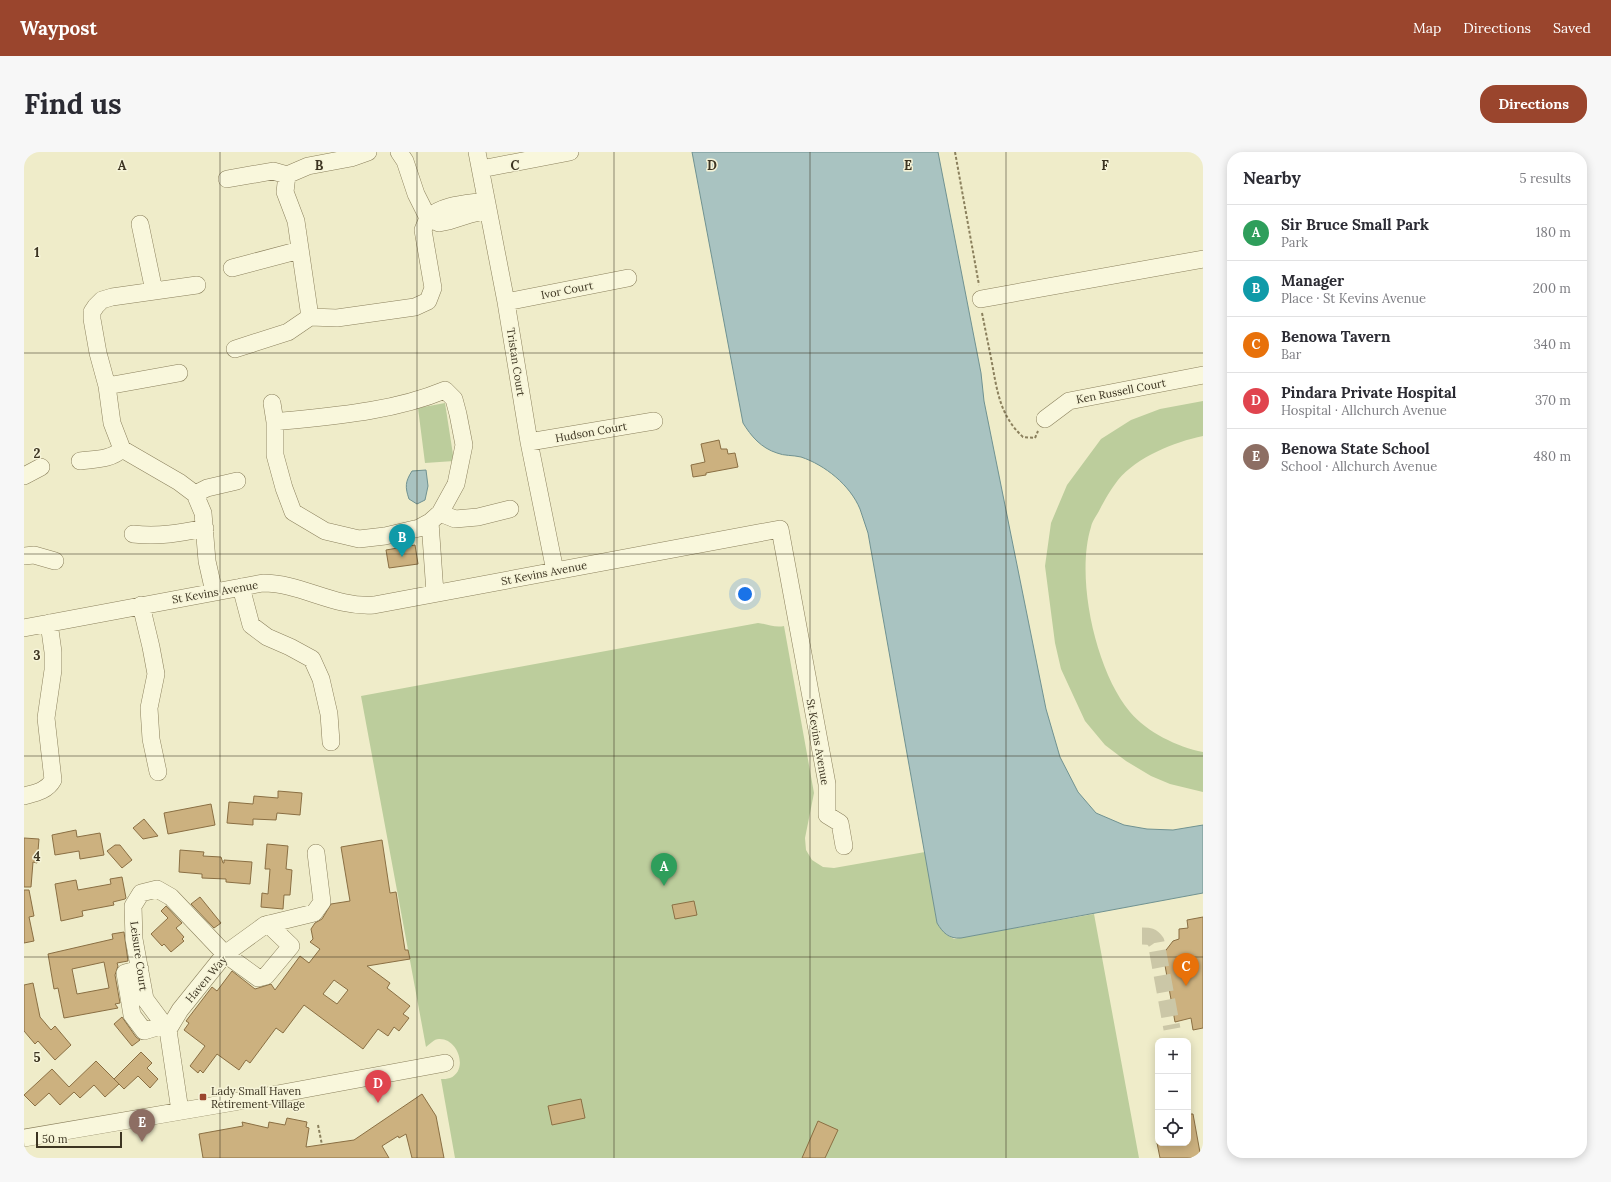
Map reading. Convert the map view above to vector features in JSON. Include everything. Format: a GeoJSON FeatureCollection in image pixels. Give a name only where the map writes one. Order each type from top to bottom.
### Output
{"type":"FeatureCollection","features":[{"type":"Feature","properties":{"kind":"street"},"geometry":{"type":"LineString","coordinates":[[227,179],[272,171],[287,175],[308,166],[351,158],[368,152]]}},
{"type":"Feature","properties":{"kind":"street"},"geometry":{"type":"LineString","coordinates":[[399,152],[405,161],[416,194],[428,218]]}},
{"type":"Feature","properties":{"kind":"street","name":"Tristan Court"},"geometry":{"type":"LineString","coordinates":[[477,152],[506,302],[529,442],[555,571]]}},
{"type":"Feature","properties":{"kind":"street"},"geometry":{"type":"LineString","coordinates":[[481,169],[570,152]]}},
{"type":"Feature","properties":{"kind":"street"},"geometry":{"type":"LineString","coordinates":[[287,175],[285,192],[296,221],[310,317]]}},
{"type":"Feature","properties":{"kind":"street"},"geometry":{"type":"LineString","coordinates":[[236,349],[288,332],[310,317],[337,318],[353,316],[415,307],[428,301],[434,288],[423,230],[428,218],[434,212],[452,206],[487,205]]}},
{"type":"Feature","properties":{"kind":"street"},"geometry":{"type":"LineString","coordinates":[[140,224],[154,291]]}},
{"type":"Feature","properties":{"kind":"street"},"geometry":{"type":"LineString","coordinates":[[232,268],[300,250]]}},
{"type":"Feature","properties":{"kind":"street"},"geometry":{"type":"LineString","coordinates":[[981,299],[1203,259]]}},
{"type":"Feature","properties":{"kind":"street","name":"Ivor Court"},"geometry":{"type":"LineString","coordinates":[[506,302],[628,278]]}},
{"type":"Feature","properties":{"kind":"street"},"geometry":{"type":"LineString","coordinates":[[197,285],[102,300],[92,312],[92,319],[98,353],[107,386],[112,423],[122,449],[179,482],[195,494],[203,513],[205,528],[212,539],[216,553],[219,591]]}},
{"type":"Feature","properties":{"kind":"street"},"geometry":{"type":"LineString","coordinates":[[107,386],[179,373]]}},
{"type":"Feature","properties":{"kind":"street","name":"Ken Russell Court"},"geometry":{"type":"LineString","coordinates":[[1045,419],[1069,401],[1203,375]]}},
{"type":"Feature","properties":{"kind":"street"},"geometry":{"type":"LineString","coordinates":[[275,422],[342,415],[397,406],[445,390],[454,399],[464,445],[456,484],[430,521],[435,593]]}},
{"type":"Feature","properties":{"kind":"street"},"geometry":{"type":"LineString","coordinates":[[272,403],[275,422],[275,455],[284,488],[293,512],[325,531],[359,539],[384,536],[430,521],[478,517],[510,509]]}},
{"type":"Feature","properties":{"kind":"street","name":"Hudson Court"},"geometry":{"type":"LineString","coordinates":[[529,442],[654,421]]}},
{"type":"Feature","properties":{"kind":"street"},"geometry":{"type":"LineString","coordinates":[[80,461],[110,457],[122,449]]}},
{"type":"Feature","properties":{"kind":"street"},"geometry":{"type":"LineString","coordinates":[[24,476],[41,467]]}},
{"type":"Feature","properties":{"kind":"street"},"geometry":{"type":"LineString","coordinates":[[195,494],[207,488],[237,481]]}},
{"type":"Feature","properties":{"kind":"street"},"geometry":{"type":"LineString","coordinates":[[133,534],[154,536],[177,534],[205,528]]}},
{"type":"Feature","properties":{"kind":"street","name":"St Kevins Avenue"},"geometry":{"type":"LineString","coordinates":[[24,628],[263,583],[283,584],[342,602],[362,606],[780,529],[827,784],[827,815],[840,823],[844,846]]}},
{"type":"Feature","properties":{"kind":"street"},"geometry":{"type":"LineString","coordinates":[[24,556],[34,555],[55,560]]}},
{"type":"Feature","properties":{"kind":"street"},"geometry":{"type":"LineString","coordinates":[[241,587],[251,625],[267,637],[312,659],[321,679],[329,714],[331,742]]}},
{"type":"Feature","properties":{"kind":"street"},"geometry":{"type":"LineString","coordinates":[[141,606],[156,674],[149,708],[151,739],[158,772]]}},
{"type":"Feature","properties":{"kind":"street"},"geometry":{"type":"LineString","coordinates":[[24,796],[41,791],[51,784],[52,780],[46,718],[53,670],[53,645],[49,623]]}},
{"type":"Feature","properties":{"kind":"street","name":"Haven Way"},"geometry":{"type":"LineString","coordinates":[[166,1028],[225,954],[265,925],[314,913],[322,902],[316,853]]}},
{"type":"Feature","properties":{"kind":"street","name":"Leisure Court"},"geometry":{"type":"LineString","coordinates":[[166,1028],[145,999],[134,939],[133,906],[142,893],[157,889],[171,897],[225,954],[258,978],[266,976],[291,946],[268,924]]}},
{"type":"Feature","properties":{"kind":"street"},"geometry":{"type":"LineString","coordinates":[[166,1028],[180,1111]]}},
{"type":"Feature","properties":{"kind":"street"},"geometry":{"type":"LineString","coordinates":[[24,1138],[445,1063]]}},
{"type":"Feature","properties":{"kind":"path"},"geometry":{"type":"LineString","coordinates":[[318,1125],[322,1144]]}},
{"type":"Feature","properties":{"kind":"green space"},"geometry":{"type":"Polygon","coordinates":[[[1203,401],[1203,436],[1168,446],[1135,464],[1118,480],[1113,487],[1092,525],[1087,548],[1086,572],[1087,597],[1098,649],[1107,673],[1118,695],[1130,712],[1145,726],[1163,738],[1193,750],[1203,752],[1203,792],[1170,784],[1151,776],[1126,761],[1105,745],[1085,721],[1061,669],[1055,643],[1045,566],[1051,523],[1067,485],[1101,439],[1131,420],[1160,409],[1203,401]]]}},
{"type":"Feature","properties":{"kind":"green space"},"geometry":{"type":"Polygon","coordinates":[[[445,403],[454,461],[425,463],[418,408],[445,403]]]}},
{"type":"Feature","properties":{"kind":"green space"},"geometry":{"type":"Polygon","coordinates":[[[758,623],[784,626],[814,793],[805,838],[806,850],[812,860],[823,867],[834,868],[925,852],[937,923],[947,935],[954,939],[1094,914],[1139,1158],[455,1158],[441,1079],[450,1078],[456,1074],[460,1062],[459,1055],[456,1049],[446,1040],[435,1040],[426,1047],[361,696],[758,623]]]}},
{"type":"Feature","properties":{"kind":"water"},"geometry":{"type":"Polygon","coordinates":[[[692,152],[938,152],[981,373],[984,401],[1046,709],[1060,757],[1078,792],[1096,813],[1124,825],[1147,829],[1173,830],[1203,825],[1203,893],[961,938],[950,936],[939,927],[937,923],[868,533],[856,500],[836,477],[819,465],[801,457],[771,451],[761,445],[753,437],[743,423],[692,152]]]}},
{"type":"Feature","properties":{"kind":"water"},"geometry":{"type":"Polygon","coordinates":[[[426,470],[428,486],[425,500],[417,504],[409,499],[406,488],[408,478],[412,471],[426,470]]]}},
{"type":"Feature","properties":{"kind":"building"},"geometry":{"type":"Polygon","coordinates":[[[719,440],[721,449],[727,449],[728,454],[735,453],[738,467],[693,477],[691,465],[705,462],[701,444],[719,440]]]}},
{"type":"Feature","properties":{"kind":"building"},"geometry":{"type":"Polygon","coordinates":[[[415,545],[418,564],[389,568],[386,550],[415,545]]]}},
{"type":"Feature","properties":{"kind":"building"},"geometry":{"type":"Polygon","coordinates":[[[278,791],[302,793],[300,815],[277,813],[276,820],[253,819],[253,825],[227,823],[229,802],[253,804],[254,796],[278,798],[278,791]]]}},
{"type":"Feature","properties":{"kind":"building"},"geometry":{"type":"Polygon","coordinates":[[[211,804],[215,825],[168,834],[164,813],[211,804]]]}},
{"type":"Feature","properties":{"kind":"building"},"geometry":{"type":"Polygon","coordinates":[[[144,819],[158,836],[143,839],[133,828],[144,819]]]}},
{"type":"Feature","properties":{"kind":"building"},"geometry":{"type":"Polygon","coordinates":[[[76,830],[77,837],[100,833],[104,855],[80,859],[79,851],[55,855],[52,835],[76,830]]]}},
{"type":"Feature","properties":{"kind":"building"},"geometry":{"type":"Polygon","coordinates":[[[24,838],[39,839],[37,863],[33,862],[31,887],[24,887],[24,838]]]}},
{"type":"Feature","properties":{"kind":"building"},"geometry":{"type":"Polygon","coordinates":[[[382,840],[390,893],[396,892],[405,950],[408,950],[410,959],[367,966],[390,983],[387,988],[410,1006],[403,1014],[409,1018],[399,1031],[394,1027],[388,1036],[378,1029],[363,1049],[304,1005],[283,1033],[276,1028],[250,1063],[246,1060],[239,1070],[217,1054],[203,1073],[200,1070],[198,1073],[190,1066],[205,1046],[184,1030],[189,1023],[186,1021],[212,987],[217,991],[232,971],[255,989],[271,984],[275,990],[300,956],[309,963],[320,949],[310,942],[313,939],[311,929],[315,923],[322,919],[331,904],[350,901],[341,847],[382,840]],[[334,980],[323,994],[337,1004],[348,990],[334,980]]]}},
{"type":"Feature","properties":{"kind":"building"},"geometry":{"type":"Polygon","coordinates":[[[267,844],[288,846],[286,869],[292,870],[290,895],[284,895],[283,909],[261,907],[262,893],[268,894],[270,869],[265,869],[267,844]]]}},
{"type":"Feature","properties":{"kind":"building"},"geometry":{"type":"Polygon","coordinates":[[[115,845],[120,845],[132,860],[122,868],[107,851],[115,845]]]}},
{"type":"Feature","properties":{"kind":"building"},"geometry":{"type":"Polygon","coordinates":[[[180,850],[204,852],[203,856],[221,857],[223,863],[224,860],[252,862],[250,884],[226,882],[226,879],[202,878],[202,874],[179,872],[180,850]]]}},
{"type":"Feature","properties":{"kind":"building"},"geometry":{"type":"Polygon","coordinates":[[[122,877],[125,899],[113,902],[114,905],[82,911],[83,916],[61,921],[55,884],[76,880],[78,890],[111,884],[110,879],[122,877]]]}},
{"type":"Feature","properties":{"kind":"building"},"geometry":{"type":"Polygon","coordinates":[[[24,890],[29,890],[34,916],[29,917],[34,941],[24,943],[24,890]]]}},
{"type":"Feature","properties":{"kind":"building"},"geometry":{"type":"Polygon","coordinates":[[[200,897],[221,923],[214,928],[191,904],[200,897]]]}},
{"type":"Feature","properties":{"kind":"building"},"geometry":{"type":"Polygon","coordinates":[[[694,901],[697,915],[675,919],[672,905],[694,901]]]}},
{"type":"Feature","properties":{"kind":"building"},"geometry":{"type":"Polygon","coordinates":[[[166,906],[182,923],[176,928],[184,937],[182,939],[184,941],[171,952],[164,944],[162,946],[151,934],[168,918],[161,911],[166,906]]]}},
{"type":"Feature","properties":{"kind":"building"},"geometry":{"type":"Polygon","coordinates":[[[1203,917],[1203,1028],[1193,1030],[1191,1018],[1175,1022],[1163,954],[1173,941],[1179,939],[1179,929],[1188,928],[1187,920],[1203,917]]]}},
{"type":"Feature","properties":{"kind":"building"},"geometry":{"type":"Polygon","coordinates":[[[124,932],[128,961],[117,963],[118,966],[115,975],[120,1003],[115,1004],[118,1008],[64,1018],[58,988],[54,989],[48,954],[113,939],[112,934],[124,932]],[[104,962],[72,969],[77,994],[109,988],[104,962]]]}},
{"type":"Feature","properties":{"kind":"building"},"geometry":{"type":"Polygon","coordinates":[[[33,983],[40,1017],[51,1030],[55,1026],[71,1045],[55,1060],[38,1041],[35,1044],[24,1031],[24,985],[33,983]]]}},
{"type":"Feature","properties":{"kind":"building"},"geometry":{"type":"Polygon","coordinates":[[[122,1017],[136,1037],[140,1040],[132,1046],[114,1024],[122,1017]]]}},
{"type":"Feature","properties":{"kind":"building"},"geometry":{"type":"Polygon","coordinates":[[[141,1052],[152,1063],[147,1068],[158,1079],[150,1088],[138,1076],[124,1089],[114,1079],[141,1052]]]}},
{"type":"Feature","properties":{"kind":"building"},"geometry":{"type":"Polygon","coordinates":[[[96,1061],[119,1084],[105,1097],[94,1085],[80,1098],[74,1092],[60,1105],[49,1093],[35,1106],[24,1095],[52,1069],[69,1087],[96,1061]]]}},
{"type":"Feature","properties":{"kind":"building"},"geometry":{"type":"Polygon","coordinates":[[[422,1094],[436,1116],[444,1158],[412,1158],[406,1134],[399,1138],[398,1136],[382,1146],[389,1158],[203,1158],[199,1134],[243,1126],[242,1122],[268,1128],[269,1122],[285,1125],[287,1118],[307,1122],[306,1127],[309,1128],[306,1147],[354,1140],[422,1094]]]}},
{"type":"Feature","properties":{"kind":"building"},"geometry":{"type":"Polygon","coordinates":[[[581,1099],[585,1118],[552,1125],[548,1106],[581,1099]]]}},
{"type":"Feature","properties":{"kind":"building"},"geometry":{"type":"Polygon","coordinates":[[[1191,1114],[1193,1114],[1201,1158],[1160,1158],[1158,1146],[1191,1146],[1191,1114]]]}},
{"type":"Feature","properties":{"kind":"building"},"geometry":{"type":"Polygon","coordinates":[[[818,1121],[838,1130],[825,1158],[802,1158],[818,1121]]]}},
{"type":"Feature","properties":{"kind":"tunnel"},"geometry":{"type":"LineString","coordinates":[[1142,936],[1150,937],[1156,942],[1172,1029]]}},
{"type":"Feature","properties":{"kind":"place","name":"Manager"},"geometry":{"type":"Point","coordinates":[402,557]}},
{"type":"Feature","properties":{"kind":"place","name":"Sir Bruce Small Park"},"geometry":{"type":"Point","coordinates":[664,886]}},
{"type":"Feature","properties":{"kind":"place","name":"Benowa Tavern"},"geometry":{"type":"Point","coordinates":[1186,986]}},
{"type":"Feature","properties":{"kind":"place","name":"Lady Small Haven Retirement Village"},"geometry":{"type":"Point","coordinates":[203,1097]}},
{"type":"Feature","properties":{"kind":"place","name":"Pindara Private Hospital"},"geometry":{"type":"Point","coordinates":[378,1103]}},
{"type":"Feature","properties":{"kind":"place","name":"Benowa State School"},"geometry":{"type":"Point","coordinates":[142,1142]}}]}
